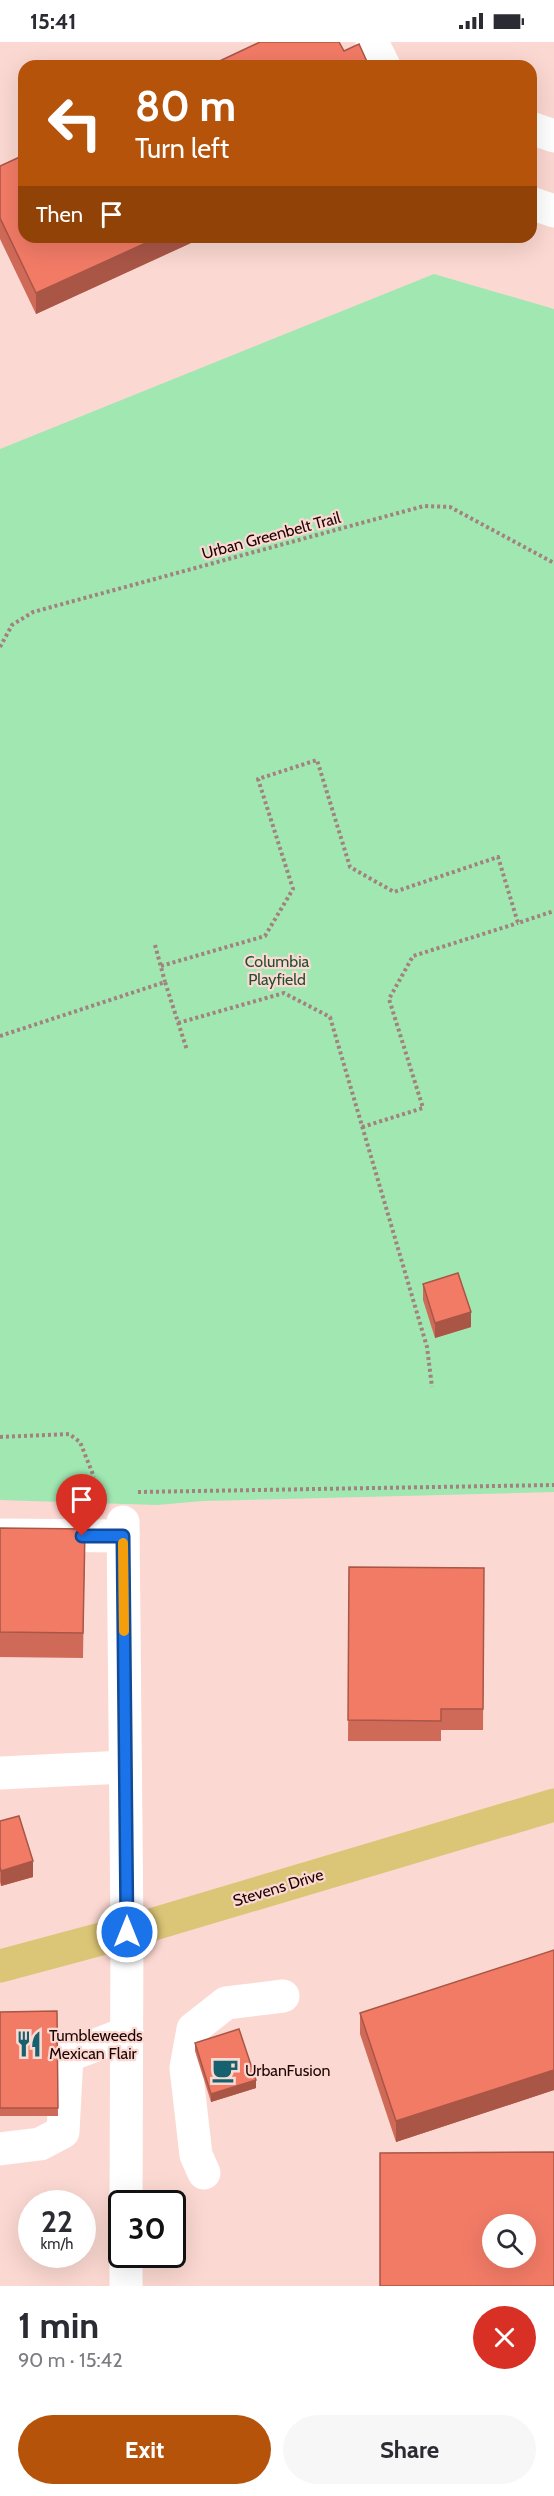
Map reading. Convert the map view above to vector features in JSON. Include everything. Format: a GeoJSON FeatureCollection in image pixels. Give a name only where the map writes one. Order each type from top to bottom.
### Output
{"type":"FeatureCollection","features":[{"type":"Feature","properties":{"kind":"main road","name":"Stevens Drive"},"geometry":{"type":"LineString","coordinates":[[0,1966],[127,1932],[554,1805]]}},
{"type":"Feature","properties":{"kind":"street"},"geometry":{"type":"LineString","coordinates":[[372,42],[381,60]]}},
{"type":"Feature","properties":{"kind":"street"},"geometry":{"type":"LineString","coordinates":[[537,130],[554,136]]}},
{"type":"Feature","properties":{"kind":"street"},"geometry":{"type":"LineString","coordinates":[[537,205],[554,211]]}},
{"type":"Feature","properties":{"kind":"street"},"geometry":{"type":"LineString","coordinates":[[0,1535],[126,1517],[126,2190]]}},
{"type":"Feature","properties":{"kind":"street"},"geometry":{"type":"LineString","coordinates":[[0,1773],[126,1767]]}},
{"type":"Feature","properties":{"kind":"street"},"geometry":{"type":"LineString","coordinates":[[204,2173],[196,2155],[186,2068],[193,2029],[226,2003],[283,1996]]}},
{"type":"Feature","properties":{"kind":"street"},"geometry":{"type":"LineString","coordinates":[[0,2149],[40,2144],[63,2132],[67,2056],[127,2033]]}},
{"type":"Feature","properties":{"kind":"street"},"geometry":{"type":"LineString","coordinates":[[126,2268],[126,2286]]}},
{"type":"Feature","properties":{"kind":"path","name":"Urban Greenbelt Trail"},"geometry":{"type":"LineString","coordinates":[[0,647],[12,625],[33,612],[424,506],[450,507],[554,563]]}},
{"type":"Feature","properties":{"kind":"path"},"geometry":{"type":"LineString","coordinates":[[161,966],[266,936],[293,889],[258,779],[317,760],[350,867],[394,892],[498,857],[518,923]]}},
{"type":"Feature","properties":{"kind":"path"},"geometry":{"type":"LineString","coordinates":[[362,1127],[423,1108],[389,999],[413,956],[554,911]]}},
{"type":"Feature","properties":{"kind":"path"},"geometry":{"type":"LineString","coordinates":[[155,945],[187,1050]]}},
{"type":"Feature","properties":{"kind":"path"},"geometry":{"type":"LineString","coordinates":[[0,1036],[165,982]]}},
{"type":"Feature","properties":{"kind":"path"},"geometry":{"type":"LineString","coordinates":[[178,1023],[284,993],[330,1017],[427,1347],[432,1387]]}},
{"type":"Feature","properties":{"kind":"path"},"geometry":{"type":"LineString","coordinates":[[0,1437],[69,1434],[80,1442],[93,1477]]}},
{"type":"Feature","properties":{"kind":"path"},"geometry":{"type":"LineString","coordinates":[[126,1517],[554,1485]]}},
{"type":"Feature","properties":{"kind":"green space","name":"Columbia Playfield"},"geometry":{"type":"Polygon","coordinates":[[[434,274],[554,309],[554,1492],[203,1501],[157,1505],[0,1500],[0,449],[434,274]]]}},
{"type":"Feature","properties":{"kind":"building"},"geometry":{"type":"Polygon","coordinates":[[[260,42],[339,42],[344,51],[359,44],[366,60],[222,60],[260,42]]]}},
{"type":"Feature","properties":{"kind":"building"},"geometry":{"type":"Polygon","coordinates":[[[18,158],[18,243],[146,243],[36,293],[0,218],[0,166],[18,158]]]}},
{"type":"Feature","properties":{"kind":"building"},"geometry":{"type":"Polygon","coordinates":[[[458,1273],[471,1312],[435,1323],[423,1284],[458,1273]]]}},
{"type":"Feature","properties":{"kind":"building"},"geometry":{"type":"Polygon","coordinates":[[[0,1528],[85,1529],[83,1633],[0,1632],[0,1528]]]}},
{"type":"Feature","properties":{"kind":"building"},"geometry":{"type":"Polygon","coordinates":[[[349,1567],[484,1568],[483,1709],[441,1709],[441,1721],[348,1720],[349,1567]]]}},
{"type":"Feature","properties":{"kind":"building"},"geometry":{"type":"Polygon","coordinates":[[[19,1816],[33,1861],[1,1871],[0,1821],[19,1816]]]}},
{"type":"Feature","properties":{"kind":"building"},"geometry":{"type":"Polygon","coordinates":[[[554,1950],[554,2070],[396,2121],[360,2013],[554,1950]]]}},
{"type":"Feature","properties":{"kind":"building","name":"Tumbleweeds Mexican Flair"},"geometry":{"type":"Polygon","coordinates":[[[57,2011],[58,2108],[0,2108],[0,2012],[57,2011]]]}},
{"type":"Feature","properties":{"kind":"building","name":"UrbanFusion"},"geometry":{"type":"Polygon","coordinates":[[[239,2029],[256,2080],[211,2094],[195,2043],[239,2029]]]}},
{"type":"Feature","properties":{"kind":"building"},"geometry":{"type":"Polygon","coordinates":[[[554,2152],[554,2286],[380,2286],[380,2153],[554,2152]]]}},
{"type":"Feature","properties":{"kind":"slow traffic"},"geometry":{"type":"LineString","coordinates":[[123,1543],[124,1631]]}},
{"type":"Feature","properties":{"kind":"place","name":"Tumbleweeds Mexican Flair"},"geometry":{"type":"Point","coordinates":[29,2044]}},
{"type":"Feature","properties":{"kind":"place","name":"UrbanFusion"},"geometry":{"type":"Point","coordinates":[225,2070]}},
{"type":"Feature","properties":{"kind":"route"},"geometry":{"type":"LineString","coordinates":[[82,1536],[123,1536],[127,1932]]}}]}
